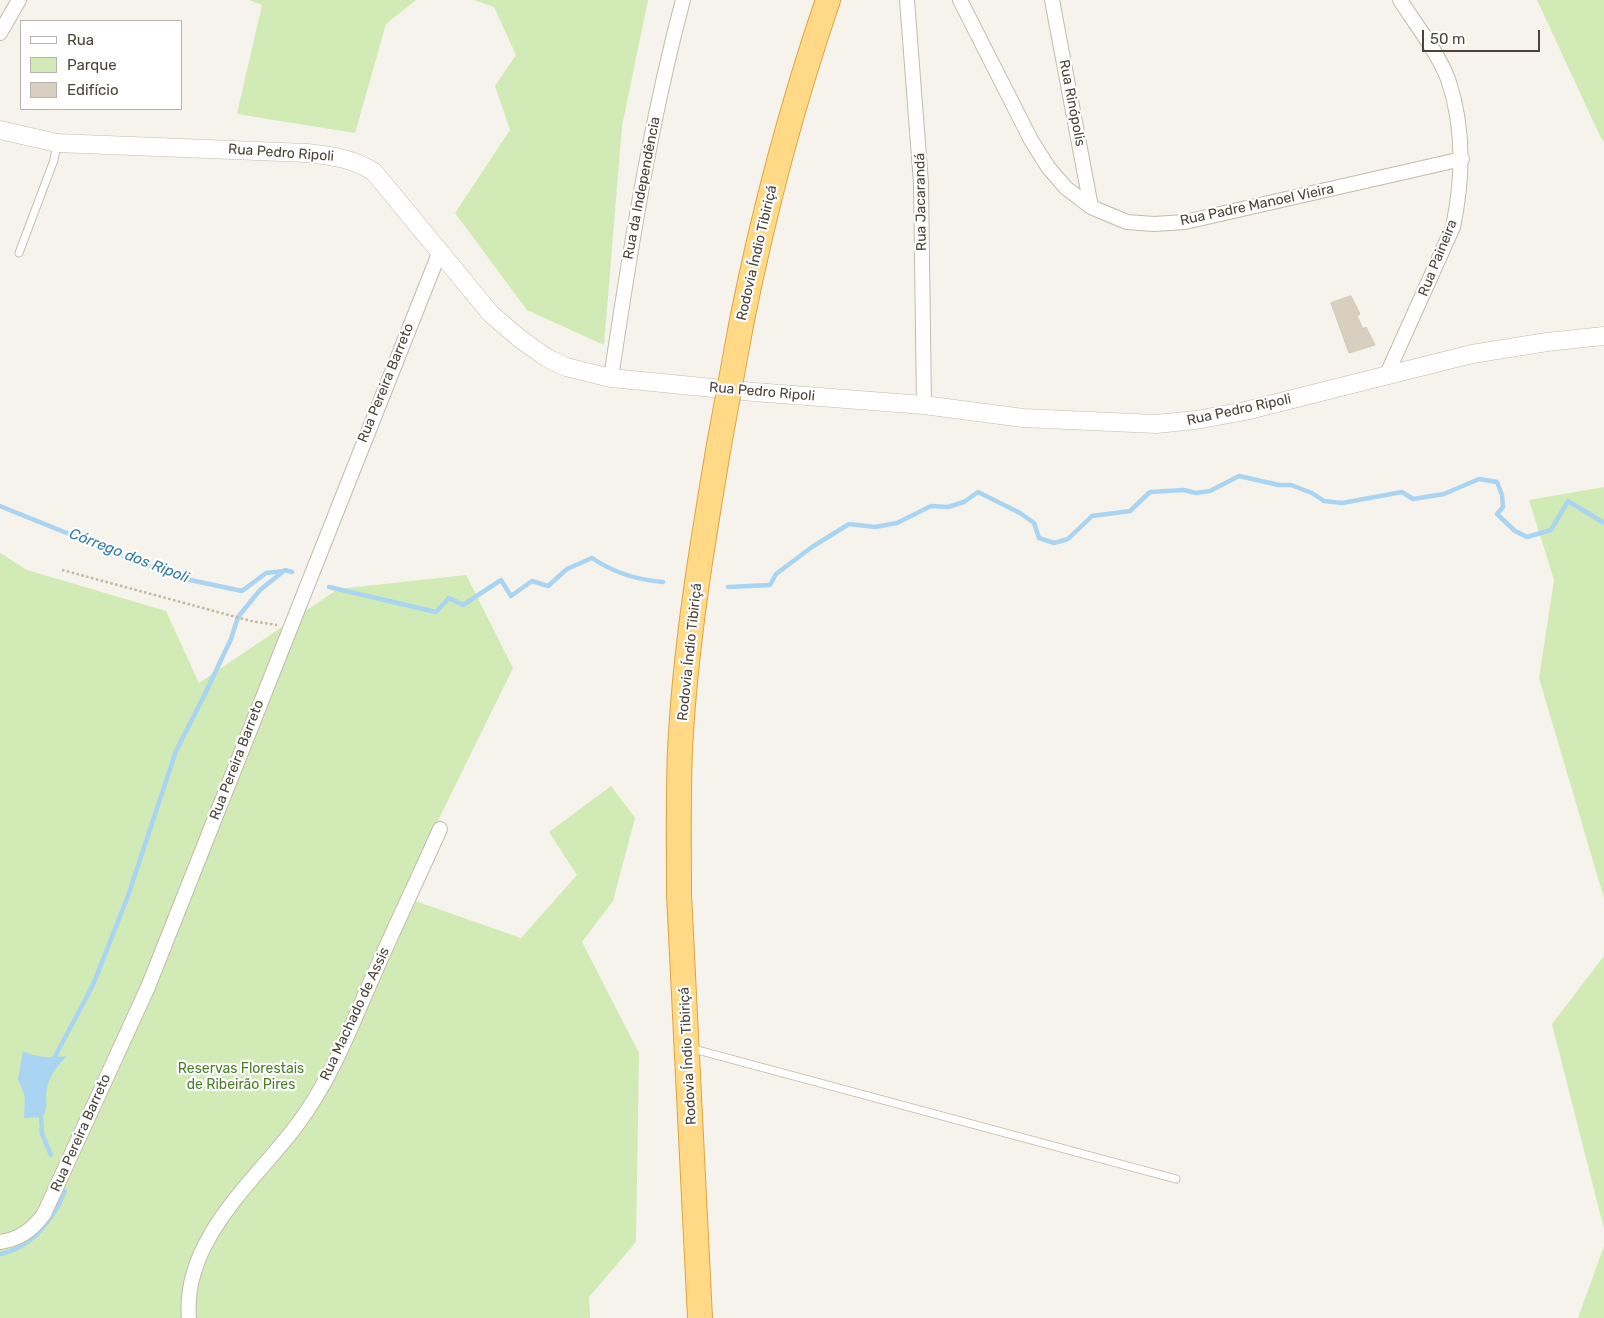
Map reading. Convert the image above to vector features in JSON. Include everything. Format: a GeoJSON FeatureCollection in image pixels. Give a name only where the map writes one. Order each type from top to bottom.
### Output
{"type":"FeatureCollection","features":[{"type":"Feature","properties":{"kind":"highway","name":"Rodovia Índio Tibiriçá"},"geometry":{"type":"LineString","coordinates":[[700,1318],[679,894],[680,750],[697,578],[742,320],[761,226],[778,161],[803,74],[828,0]]}},
{"type":"Feature","properties":{"kind":"street"},"geometry":{"type":"LineString","coordinates":[[0,34],[19,0]]}},
{"type":"Feature","properties":{"kind":"street","name":"Rua da Independência"},"geometry":{"type":"LineString","coordinates":[[611,378],[630,247],[666,65],[682,0]]}},
{"type":"Feature","properties":{"kind":"street","name":"Rua Jacarandá"},"geometry":{"type":"LineString","coordinates":[[907,0],[921,184],[924,405]]}},
{"type":"Feature","properties":{"kind":"street","name":"Rua Padre Manoel Vieira"},"geometry":{"type":"LineString","coordinates":[[960,0],[1031,140],[1048,167],[1066,188],[1091,207],[1127,222],[1154,224],[1186,222],[1462,159]]}},
{"type":"Feature","properties":{"kind":"street","name":"Rua Rinópolis"},"geometry":{"type":"LineString","coordinates":[[1052,0],[1091,207]]}},
{"type":"Feature","properties":{"kind":"street","name":"Rua Paineira"},"geometry":{"type":"LineString","coordinates":[[1387,374],[1453,227],[1458,203],[1462,159],[1453,96],[1447,78],[1434,52],[1400,0]]}},
{"type":"Feature","properties":{"kind":"street","name":"Rua Pedro Ripoli"},"geometry":{"type":"LineString","coordinates":[[0,130],[57,144],[297,153],[344,158],[360,163],[374,172],[491,314],[519,338],[547,358],[566,366],[611,378],[754,392],[924,405],[1023,418],[1156,424],[1196,420],[1245,411],[1472,354],[1547,342],[1604,336]]}},
{"type":"Feature","properties":{"kind":"street","name":"Rua Pereira Barreto"},"geometry":{"type":"LineString","coordinates":[[0,1242],[22,1236],[34,1227],[44,1214],[148,987],[440,251]]}},
{"type":"Feature","properties":{"kind":"street","name":"Rua Machado de Assis"},"geometry":{"type":"LineString","coordinates":[[188,1318],[193,1276],[212,1233],[232,1204],[298,1124],[320,1090],[345,1044],[440,829]]}},
{"type":"Feature","properties":{"kind":"lane"},"geometry":{"type":"LineString","coordinates":[[18,253],[54,160],[57,144]]}},
{"type":"Feature","properties":{"kind":"lane"},"geometry":{"type":"LineString","coordinates":[[688,1048],[1176,1179]]}},
{"type":"Feature","properties":{"kind":"path"},"geometry":{"type":"LineString","coordinates":[[62,570],[251,621],[289,628]]}},
{"type":"Feature","properties":{"kind":"green space"},"geometry":{"type":"Polygon","coordinates":[[[249,0],[416,0],[386,24],[355,133],[237,114],[262,5],[249,0]]]}},
{"type":"Feature","properties":{"kind":"green space"},"geometry":{"type":"Polygon","coordinates":[[[474,0],[648,0],[622,126],[604,345],[527,310],[455,213],[510,130],[495,86],[516,55],[494,7],[474,0]]]}},
{"type":"Feature","properties":{"kind":"green space"},"geometry":{"type":"Polygon","coordinates":[[[1537,0],[1604,0],[1604,142],[1601,138],[1537,0]]]}},
{"type":"Feature","properties":{"kind":"green space"},"geometry":{"type":"Polygon","coordinates":[[[1604,487],[1604,898],[1539,678],[1554,580],[1529,500],[1604,487]]]}},
{"type":"Feature","properties":{"kind":"green space","name":"Reservas Florestais de Ribeirão Pires"},"geometry":{"type":"Polygon","coordinates":[[[0,553],[27,570],[166,611],[199,683],[338,589],[466,575],[513,668],[401,896],[521,938],[577,875],[549,832],[611,786],[635,818],[613,901],[582,942],[639,1053],[636,1242],[589,1297],[590,1318],[0,1318],[0,553]]]}},
{"type":"Feature","properties":{"kind":"green space"},"geometry":{"type":"Polygon","coordinates":[[[1604,956],[1604,1229],[1552,1024],[1604,956]]]}},
{"type":"Feature","properties":{"kind":"green space"},"geometry":{"type":"Polygon","coordinates":[[[1604,1246],[1604,1318],[1578,1318],[1604,1246]]]}},
{"type":"Feature","properties":{"kind":"water"},"geometry":{"type":"Polygon","coordinates":[[[23,1051],[45,1057],[67,1056],[51,1077],[46,1094],[46,1109],[42,1117],[24,1118],[25,1097],[18,1079],[23,1051]]]}},
{"type":"Feature","properties":{"kind":"building"},"geometry":{"type":"Polygon","coordinates":[[[1351,296],[1360,314],[1357,316],[1363,329],[1366,327],[1375,345],[1349,353],[1331,303],[1351,296]]]}},
{"type":"Feature","properties":{"kind":"waterway","name":"Córrego dos Ripoli"},"geometry":{"type":"LineString","coordinates":[[728,587],[770,585],[776,574],[812,547],[849,524],[875,527],[897,523],[931,506],[948,507],[964,502],[978,492],[1020,513],[1034,523],[1039,538],[1054,543],[1068,539],[1092,516],[1130,511],[1150,492],[1184,490],[1196,493],[1210,491],[1239,476],[1279,485],[1291,485],[1312,493],[1324,501],[1342,503],[1402,492],[1413,499],[1444,494],[1479,479],[1497,482],[1502,495],[1503,507],[1497,514],[1515,531],[1527,537],[1551,530],[1568,501],[1604,523]]}},
{"type":"Feature","properties":{"kind":"waterway","name":"Córrego dos Ripoli"},"geometry":{"type":"LineString","coordinates":[[0,506],[176,577],[242,591],[266,573],[284,571]]}},
{"type":"Feature","properties":{"kind":"waterway","name":"Córrego dos Ripoli"},"geometry":{"type":"LineString","coordinates":[[329,587],[436,612],[449,598],[463,605],[501,580],[511,596],[532,581],[548,586],[567,569],[592,558],[626,575],[644,580],[663,582]]}},
{"type":"Feature","properties":{"kind":"waterway"},"geometry":{"type":"LineString","coordinates":[[51,1064],[93,985],[128,896],[176,751],[231,639],[238,617],[260,590],[285,570],[292,572]]}},
{"type":"Feature","properties":{"kind":"waterway"},"geometry":{"type":"LineString","coordinates":[[41,1113],[42,1134],[51,1155]]}},
{"type":"Feature","properties":{"kind":"waterway"},"geometry":{"type":"LineString","coordinates":[[0,1254],[22,1246],[40,1231],[55,1212],[65,1191]]}}]}
